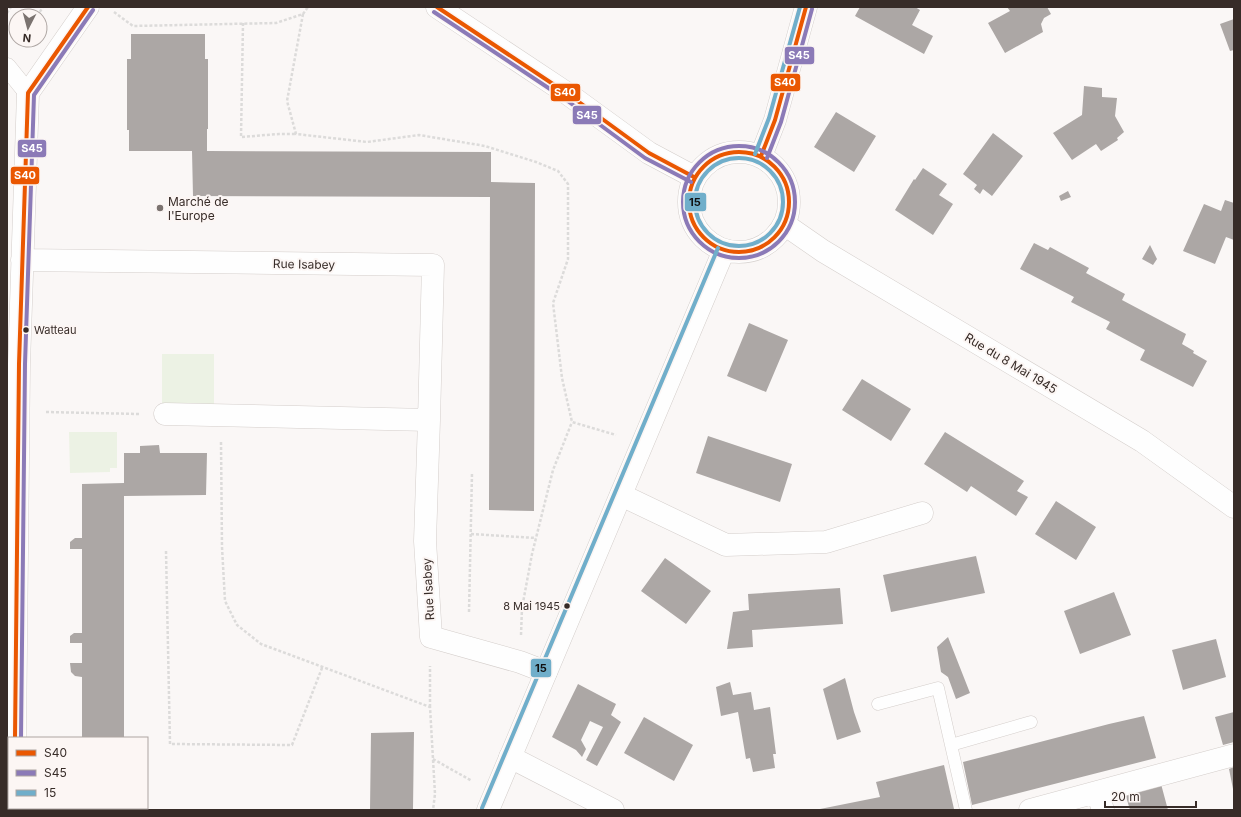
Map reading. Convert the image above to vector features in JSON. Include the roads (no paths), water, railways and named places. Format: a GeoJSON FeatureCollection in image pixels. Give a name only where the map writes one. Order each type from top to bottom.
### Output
{"type":"FeatureCollection","features":[{"type":"Feature","properties":{"kind":"street"},"geometry":{"type":"LineString","coordinates":[[15,737],[13,442],[19,411],[22,260],[16,190],[28,92],[88,7]]}},
{"type":"Feature","properties":{"kind":"street"},"geometry":{"type":"LineString","coordinates":[[436,7],[568,94],[649,153],[694,177]]}},
{"type":"Feature","properties":{"kind":"street"},"geometry":{"type":"LineString","coordinates":[[761,156],[775,120],[806,7]]}},
{"type":"Feature","properties":{"kind":"street"},"geometry":{"type":"LineString","coordinates":[[7,68],[28,92]]}},
{"type":"Feature","properties":{"kind":"street"},"geometry":{"type":"LineString","coordinates":[[742,151],[761,156],[776,168],[786,186],[789,205],[784,224],[773,238],[758,248],[741,252],[724,250],[704,239],[692,221],[688,198],[694,177],[707,162],[723,153],[742,151]]}},
{"type":"Feature","properties":{"kind":"street","name":"Rue du 8 Mai 1945"},"geometry":{"type":"LineString","coordinates":[[784,224],[829,255],[1142,441],[1234,507]]}},
{"type":"Feature","properties":{"kind":"street"},"geometry":{"type":"LineString","coordinates":[[492,802],[724,250]]}},
{"type":"Feature","properties":{"kind":"street","name":"Rue Isabey"},"geometry":{"type":"LineString","coordinates":[[22,260],[433,265],[425,541],[431,637],[520,662],[546,672]]}},
{"type":"Feature","properties":{"kind":"street"},"geometry":{"type":"LineString","coordinates":[[165,414],[429,420]]}},
{"type":"Feature","properties":{"kind":"street"},"geometry":{"type":"LineString","coordinates":[[620,495],[726,545],[826,542],[922,513]]}},
{"type":"Feature","properties":{"kind":"street"},"geometry":{"type":"LineString","coordinates":[[1030,810],[1100,801],[1234,755]]}},
{"type":"Feature","properties":{"kind":"street"},"geometry":{"type":"LineString","coordinates":[[510,757],[613,810]]}},
{"type":"Feature","properties":{"kind":"lane"},"geometry":{"type":"LineString","coordinates":[[878,704],[938,688],[966,810]]}},
{"type":"Feature","properties":{"kind":"lane"},"geometry":{"type":"LineString","coordinates":[[952,745],[1031,722]]}},
{"type":"Feature","properties":{"kind":"place","name":"Marché de l'Europe"},"geometry":{"type":"Point","coordinates":[160,208]}},
{"type":"Feature","properties":{"kind":"place","name":"Watteau"},"geometry":{"type":"Point","coordinates":[26,330]}},
{"type":"Feature","properties":{"kind":"place","name":"8 Mai 1945"},"geometry":{"type":"Point","coordinates":[567,606]}}]}
